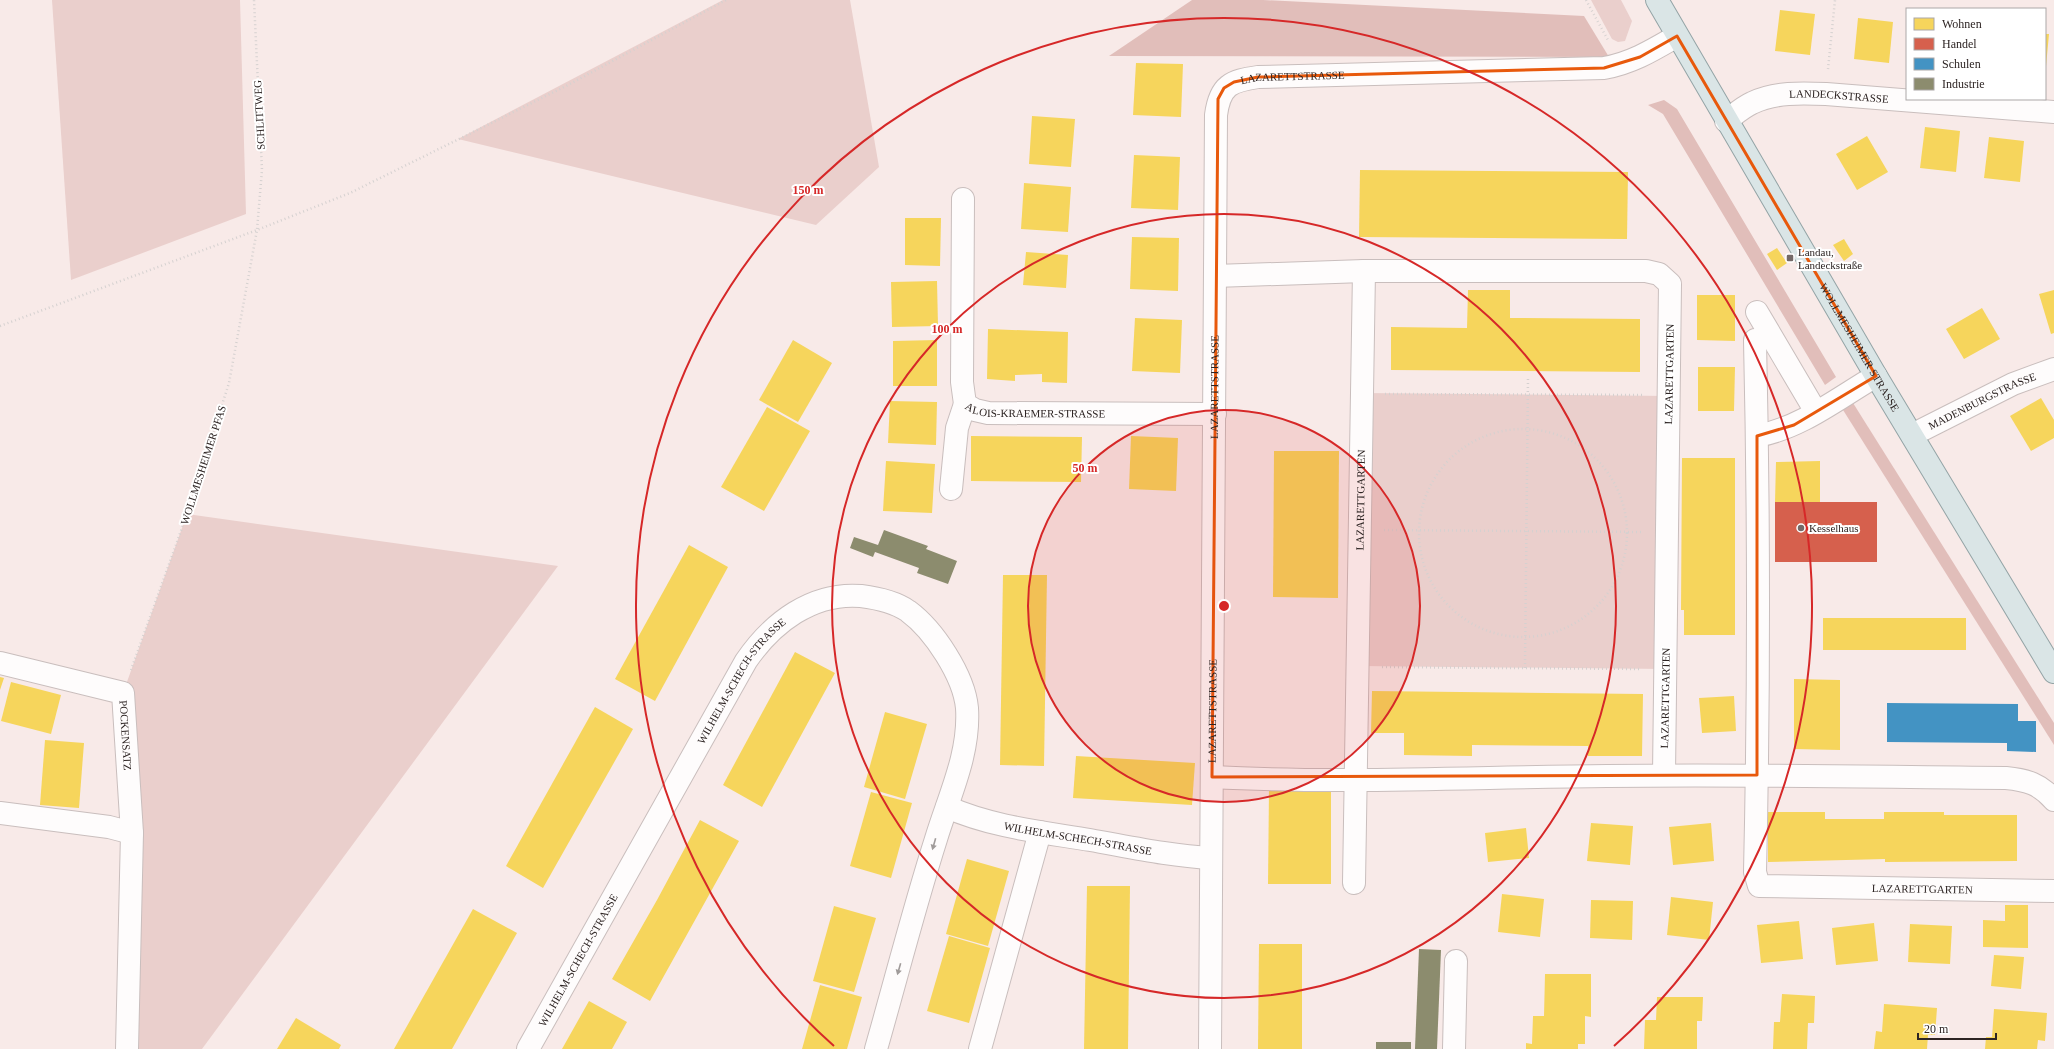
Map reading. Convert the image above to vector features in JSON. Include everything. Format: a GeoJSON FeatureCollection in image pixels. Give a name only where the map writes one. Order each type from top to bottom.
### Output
{"type":"FeatureCollection","features":[{"type":"Feature","properties":{"kind":"main road","name":"WOLLMESHEIMER STRASSE"},"geometry":{"type":"LineString","coordinates":[[1657,0],[1726,121],[1876,376],[2054,672]]}},
{"type":"Feature","properties":{"kind":"street"},"geometry":{"type":"LineString","coordinates":[[1622,65],[1640,57],[1677,36]]}},
{"type":"Feature","properties":{"kind":"street","name":"LAZARETTSTRASSE"},"geometry":{"type":"LineString","coordinates":[[1210,1049],[1216,114],[1218,99],[1224,88],[1234,82],[1258,77],[1582,69],[1622,65]]}},
{"type":"Feature","properties":{"kind":"street","name":"LANDECKSTRASSE"},"geometry":{"type":"LineString","coordinates":[[1726,121],[1751,104],[1770,96],[1796,93],[1826,94],[2054,112]]}},
{"type":"Feature","properties":{"kind":"street","name":"ALOIS-KRAEMER-STRASSE"},"geometry":{"type":"LineString","coordinates":[[963,200],[962,382],[965,404],[975,410],[988,413],[1215,414]]}},
{"type":"Feature","properties":{"kind":"street","name":"LAZARETTGARTEN"},"geometry":{"type":"LineString","coordinates":[[1215,276],[1364,271],[1646,271],[1659,274],[1670,284],[1664,775]]}},
{"type":"Feature","properties":{"kind":"street","name":"LAZARETTGARTEN"},"geometry":{"type":"LineString","coordinates":[[1354,882],[1357,779],[1364,271]]}},
{"type":"Feature","properties":{"kind":"street"},"geometry":{"type":"LineString","coordinates":[[1757,312],[1816,412]]}},
{"type":"Feature","properties":{"kind":"street","name":"LAZARETTGARTEN"},"geometry":{"type":"LineString","coordinates":[[1754,340],[1757,436],[1757,775],[1755,872],[1759,886],[2054,891]]}},
{"type":"Feature","properties":{"kind":"street","name":"MADENBURGSTRASSE"},"geometry":{"type":"LineString","coordinates":[[1912,435],[2013,384],[2054,369]]}},
{"type":"Feature","properties":{"kind":"street"},"geometry":{"type":"LineString","coordinates":[[1757,436],[1789,428],[1876,376]]}},
{"type":"Feature","properties":{"kind":"street"},"geometry":{"type":"LineString","coordinates":[[951,489],[957,428],[965,404]]}},
{"type":"Feature","properties":{"kind":"street","name":"WILHELM-SCHECH-STRASSE"},"geometry":{"type":"LineString","coordinates":[[528,1049],[746,661],[760,641],[791,614],[825,599],[860,596],[892,603],[907,611],[932,635],[962,685],[967,707],[967,731],[962,757],[948,807],[936,838],[876,1049]]}},
{"type":"Feature","properties":{"kind":"street","name":"POCKENSATZ"},"geometry":{"type":"LineString","coordinates":[[0,663],[123,693],[132,833],[127,1049]]}},
{"type":"Feature","properties":{"kind":"street"},"geometry":{"type":"LineString","coordinates":[[1212,777],[1357,779],[1757,775],[2012,779],[2030,781],[2039,785],[2054,800]]}},
{"type":"Feature","properties":{"kind":"street","name":"WILHELM-SCHECH-STRASSE"},"geometry":{"type":"LineString","coordinates":[[948,807],[973,817],[1040,832],[1172,854],[1211,858]]}},
{"type":"Feature","properties":{"kind":"street"},"geometry":{"type":"LineString","coordinates":[[0,813],[109,827],[132,833]]}},
{"type":"Feature","properties":{"kind":"street"},"geometry":{"type":"LineString","coordinates":[[980,1049],[1040,832]]}},
{"type":"Feature","properties":{"kind":"street"},"geometry":{"type":"LineString","coordinates":[[1454,1049],[1456,961]]}},
{"type":"Feature","properties":{"kind":"path","name":"SCHLITTWEG"},"geometry":{"type":"LineString","coordinates":[[254,0],[262,170],[257,230]]}},
{"type":"Feature","properties":{"kind":"path"},"geometry":{"type":"LineString","coordinates":[[0,326],[257,230],[370,183],[568,85],[726,0]]}},
{"type":"Feature","properties":{"kind":"path"},"geometry":{"type":"LineString","coordinates":[[1586,0],[1622,65]]}},
{"type":"Feature","properties":{"kind":"path"},"geometry":{"type":"LineString","coordinates":[[1826,94],[1835,0]]}},
{"type":"Feature","properties":{"kind":"path","name":"WOLLMESHEIMER PFAS"},"geometry":{"type":"LineString","coordinates":[[123,693],[188,514],[229,383],[257,230]]}},
{"type":"Feature","properties":{"kind":"path"},"geometry":{"type":"LineString","coordinates":[[1525,668],[1528,377]]}},
{"type":"Feature","properties":{"kind":"path"},"geometry":{"type":"LineString","coordinates":[[1362,393],[1669,396]]}},
{"type":"Feature","properties":{"kind":"path"},"geometry":{"type":"LineString","coordinates":[[1527,429],[1558,434],[1585,449],[1607,471],[1622,499],[1627,532],[1623,561],[1611,589],[1591,613],[1564,630],[1526,637],[1503,636],[1474,626],[1449,607],[1430,582],[1420,552],[1418,530],[1427,491],[1444,465],[1468,445],[1496,432],[1527,429]]}},
{"type":"Feature","properties":{"kind":"path"},"geometry":{"type":"LineString","coordinates":[[1360,530],[1666,532]]}},
{"type":"Feature","properties":{"kind":"path"},"geometry":{"type":"LineString","coordinates":[[1358,666],[1665,669]]}},
{"type":"Feature","properties":{"kind":"highlighted area"},"geometry":{"type":"Polygon","coordinates":[[[1677,36],[1876,376],[1794,425],[1757,436],[1757,775],[1212,777],[1218,99],[1224,88],[1234,82],[1258,77],[1604,68],[1640,57],[1677,36]]]}},
{"type":"Feature","properties":{"kind":"shaded area"},"geometry":{"type":"Polygon","coordinates":[[[52,0],[240,0],[246,214],[71,280],[52,0]]]}},
{"type":"Feature","properties":{"kind":"shaded area"},"geometry":{"type":"Polygon","coordinates":[[[723,0],[850,0],[879,167],[816,225],[458,139],[723,0]]]}},
{"type":"Feature","properties":{"kind":"shaded area"},"geometry":{"type":"Polygon","coordinates":[[[1192,0],[1263,0],[1584,16],[1609,57],[1109,56],[1192,0]]]}},
{"type":"Feature","properties":{"kind":"shaded area"},"geometry":{"type":"Polygon","coordinates":[[[1591,0],[1621,0],[1632,21],[1625,41],[1618,42],[1612,39],[1591,0]]]}},
{"type":"Feature","properties":{"kind":"shaded area"},"geometry":{"type":"Polygon","coordinates":[[[1664,100],[1677,109],[1836,377],[1825,385],[1663,114],[1648,105],[1664,100]]]}},
{"type":"Feature","properties":{"kind":"shaded area"},"geometry":{"type":"Polygon","coordinates":[[[1362,393],[1669,396],[1665,669],[1358,666],[1362,393]]]}},
{"type":"Feature","properties":{"kind":"shaded area"},"geometry":{"type":"Polygon","coordinates":[[[1848,395],[2054,723],[2054,745],[1838,402],[1848,395]]]}},
{"type":"Feature","properties":{"kind":"shaded area"},"geometry":{"type":"Polygon","coordinates":[[[187,514],[558,566],[202,1049],[136,1049],[123,693],[187,514]]]}},
{"type":"Feature","properties":{"kind":"building: Wohnen"},"geometry":{"type":"Polygon","coordinates":[[[1780,10],[1815,14],[1810,55],[1775,51],[1780,10]]]}},
{"type":"Feature","properties":{"kind":"building: Wohnen"},"geometry":{"type":"Polygon","coordinates":[[[1858,18],[1893,22],[1889,63],[1854,59],[1858,18]]]}},
{"type":"Feature","properties":{"kind":"building: Wohnen"},"geometry":{"type":"Polygon","coordinates":[[[2046,34],[2049,34],[2046,66],[2046,34]]]}},
{"type":"Feature","properties":{"kind":"building: Wohnen"},"geometry":{"type":"Polygon","coordinates":[[[1136,63],[1183,64],[1181,117],[1133,115],[1136,63]]]}},
{"type":"Feature","properties":{"kind":"building: Wohnen"},"geometry":{"type":"Polygon","coordinates":[[[1032,116],[1075,119],[1071,167],[1029,164],[1032,116]]]}},
{"type":"Feature","properties":{"kind":"building: Wohnen"},"geometry":{"type":"Polygon","coordinates":[[[1925,127],[1960,131],[1956,172],[1920,168],[1925,127]]]}},
{"type":"Feature","properties":{"kind":"building: Wohnen"},"geometry":{"type":"Polygon","coordinates":[[[1867,136],[1888,172],[1857,190],[1836,154],[1867,136]]]}},
{"type":"Feature","properties":{"kind":"building: Wohnen"},"geometry":{"type":"Polygon","coordinates":[[[1989,137],[2024,141],[2020,182],[1984,178],[1989,137]]]}},
{"type":"Feature","properties":{"kind":"building: Wohnen"},"geometry":{"type":"Polygon","coordinates":[[[1134,155],[1180,157],[1178,210],[1131,208],[1134,155]]]}},
{"type":"Feature","properties":{"kind":"building: Wohnen"},"geometry":{"type":"Polygon","coordinates":[[[1360,170],[1628,172],[1627,239],[1359,237],[1360,170]]]}},
{"type":"Feature","properties":{"kind":"building: Wohnen"},"geometry":{"type":"Polygon","coordinates":[[[1024,183],[1071,187],[1068,232],[1021,229],[1024,183]]]}},
{"type":"Feature","properties":{"kind":"building: Wohnen"},"geometry":{"type":"Polygon","coordinates":[[[905,218],[941,218],[940,266],[905,265],[905,218]]]}},
{"type":"Feature","properties":{"kind":"building: Wohnen"},"geometry":{"type":"Polygon","coordinates":[[[1132,237],[1179,238],[1178,291],[1130,289],[1132,237]]]}},
{"type":"Feature","properties":{"kind":"building: Wohnen"},"geometry":{"type":"Polygon","coordinates":[[[1844,239],[1853,254],[1844,261],[1833,245],[1844,239]]]}},
{"type":"Feature","properties":{"kind":"building: Wohnen"},"geometry":{"type":"Polygon","coordinates":[[[1777,248],[1787,263],[1777,270],[1767,254],[1777,248]]]}},
{"type":"Feature","properties":{"kind":"building: Wohnen"},"geometry":{"type":"Polygon","coordinates":[[[1026,252],[1068,255],[1066,288],[1023,285],[1026,252]]]}},
{"type":"Feature","properties":{"kind":"building: Wohnen"},"geometry":{"type":"Polygon","coordinates":[[[937,281],[938,326],[892,327],[891,282],[937,281]]]}},
{"type":"Feature","properties":{"kind":"building: Wohnen"},"geometry":{"type":"Polygon","coordinates":[[[1468,290],[1510,290],[1510,318],[1640,319],[1640,372],[1391,370],[1391,327],[1467,328],[1468,290]]]}},
{"type":"Feature","properties":{"kind":"building: Wohnen"},"geometry":{"type":"Polygon","coordinates":[[[2054,290],[2054,333],[2051,334],[2039,294],[2054,290]]]}},
{"type":"Feature","properties":{"kind":"building: Wohnen"},"geometry":{"type":"Polygon","coordinates":[[[1697,295],[1735,295],[1735,341],[1697,340],[1697,295]]]}},
{"type":"Feature","properties":{"kind":"building: Wohnen"},"geometry":{"type":"Polygon","coordinates":[[[1982,308],[2000,339],[1964,359],[1946,329],[1982,308]]]}},
{"type":"Feature","properties":{"kind":"building: Wohnen"},"geometry":{"type":"Polygon","coordinates":[[[1135,318],[1182,320],[1180,373],[1132,371],[1135,318]]]}},
{"type":"Feature","properties":{"kind":"building: Wohnen"},"geometry":{"type":"Polygon","coordinates":[[[988,329],[1068,332],[1067,383],[1042,382],[1042,374],[1015,375],[1015,381],[987,379],[988,329]]]}},
{"type":"Feature","properties":{"kind":"building: Wohnen"},"geometry":{"type":"Polygon","coordinates":[[[793,340],[832,363],[798,422],[759,400],[793,340]]]}},
{"type":"Feature","properties":{"kind":"building: Wohnen"},"geometry":{"type":"Polygon","coordinates":[[[937,340],[937,386],[893,386],[893,341],[937,340]]]}},
{"type":"Feature","properties":{"kind":"building: Wohnen"},"geometry":{"type":"Polygon","coordinates":[[[1698,367],[1735,367],[1734,411],[1698,411],[1698,367]]]}},
{"type":"Feature","properties":{"kind":"building: Wohnen"},"geometry":{"type":"Polygon","coordinates":[[[2041,398],[2054,420],[2054,438],[2031,451],[2010,416],[2041,398]]]}},
{"type":"Feature","properties":{"kind":"building: Wohnen"},"geometry":{"type":"Polygon","coordinates":[[[890,401],[937,402],[936,445],[888,443],[890,401]]]}},
{"type":"Feature","properties":{"kind":"building: Wohnen"},"geometry":{"type":"Polygon","coordinates":[[[767,407],[810,431],[764,511],[721,487],[767,407]]]}},
{"type":"Feature","properties":{"kind":"building: Wohnen"},"geometry":{"type":"Polygon","coordinates":[[[971,436],[1082,437],[1081,482],[971,481],[971,436]]]}},
{"type":"Feature","properties":{"kind":"building: Wohnen"},"geometry":{"type":"Polygon","coordinates":[[[1131,436],[1178,438],[1176,491],[1129,489],[1131,436]]]}},
{"type":"Feature","properties":{"kind":"building: Wohnen"},"geometry":{"type":"Polygon","coordinates":[[[1274,451],[1339,451],[1338,598],[1273,597],[1274,451]]]}},
{"type":"Feature","properties":{"kind":"building: Wohnen"},"geometry":{"type":"Polygon","coordinates":[[[1682,458],[1735,458],[1735,635],[1684,635],[1684,610],[1681,610],[1682,458]]]}},
{"type":"Feature","properties":{"kind":"building: Wohnen"},"geometry":{"type":"Polygon","coordinates":[[[886,461],[935,464],[932,513],[883,511],[886,461]]]}},
{"type":"Feature","properties":{"kind":"building: Wohnen"},"geometry":{"type":"Polygon","coordinates":[[[1820,461],[1820,502],[1775,502],[1776,462],[1820,461]]]}},
{"type":"Feature","properties":{"kind":"building: Wohnen"},"geometry":{"type":"Polygon","coordinates":[[[689,545],[728,567],[655,701],[615,679],[689,545]]]}},
{"type":"Feature","properties":{"kind":"building: Wohnen"},"geometry":{"type":"Polygon","coordinates":[[[1003,575],[1047,575],[1044,766],[1000,765],[1003,575]]]}},
{"type":"Feature","properties":{"kind":"building: Wohnen"},"geometry":{"type":"Polygon","coordinates":[[[1823,618],[1966,618],[1966,650],[1823,650],[1823,618]]]}},
{"type":"Feature","properties":{"kind":"building: Wohnen"},"geometry":{"type":"Polygon","coordinates":[[[795,652],[835,673],[762,807],[723,785],[795,652]]]}},
{"type":"Feature","properties":{"kind":"building: Wohnen"},"geometry":{"type":"Polygon","coordinates":[[[0,677],[4,678],[0,690],[0,677]]]}},
{"type":"Feature","properties":{"kind":"building: Wohnen"},"geometry":{"type":"Polygon","coordinates":[[[1794,679],[1840,680],[1840,750],[1794,749],[1794,679]]]}},
{"type":"Feature","properties":{"kind":"building: Wohnen"},"geometry":{"type":"Polygon","coordinates":[[[11,682],[61,695],[51,734],[1,721],[11,682]]]}},
{"type":"Feature","properties":{"kind":"building: Wohnen"},"geometry":{"type":"Polygon","coordinates":[[[1372,691],[1643,694],[1642,756],[1588,756],[1588,746],[1472,745],[1472,756],[1404,755],[1404,733],[1371,733],[1372,691]]]}},
{"type":"Feature","properties":{"kind":"building: Wohnen"},"geometry":{"type":"Polygon","coordinates":[[[1734,696],[1736,731],[1702,733],[1699,698],[1734,696]]]}},
{"type":"Feature","properties":{"kind":"building: Wohnen"},"geometry":{"type":"Polygon","coordinates":[[[595,707],[633,729],[543,888],[506,866],[595,707]]]}},
{"type":"Feature","properties":{"kind":"building: Wohnen"},"geometry":{"type":"Polygon","coordinates":[[[885,712],[927,724],[905,799],[864,787],[885,712]]]}},
{"type":"Feature","properties":{"kind":"building: Wohnen"},"geometry":{"type":"Polygon","coordinates":[[[45,740],[84,743],[79,808],[40,805],[45,740]]]}},
{"type":"Feature","properties":{"kind":"building: Wohnen"},"geometry":{"type":"Polygon","coordinates":[[[1076,756],[1195,763],[1192,805],[1073,798],[1076,756]]]}},
{"type":"Feature","properties":{"kind":"building: Wohnen"},"geometry":{"type":"Polygon","coordinates":[[[1269,789],[1331,789],[1331,884],[1268,884],[1269,789]]]}},
{"type":"Feature","properties":{"kind":"building: Wohnen"},"geometry":{"type":"Polygon","coordinates":[[[871,792],[912,803],[891,878],[850,866],[871,792]]]}},
{"type":"Feature","properties":{"kind":"building: Wohnen"},"geometry":{"type":"Polygon","coordinates":[[[1768,812],[1825,812],[1825,819],[1884,819],[1884,812],[1944,812],[1944,815],[2017,815],[2017,861],[1885,862],[1885,859],[1768,862],[1768,812]]]}},
{"type":"Feature","properties":{"kind":"building: Wohnen"},"geometry":{"type":"Polygon","coordinates":[[[700,820],[739,841],[650,1001],[612,979],[700,820]]]}},
{"type":"Feature","properties":{"kind":"building: Wohnen"},"geometry":{"type":"Polygon","coordinates":[[[1591,823],[1633,826],[1630,865],[1587,861],[1591,823]]]}},
{"type":"Feature","properties":{"kind":"building: Wohnen"},"geometry":{"type":"Polygon","coordinates":[[[1711,823],[1714,861],[1673,865],[1669,827],[1711,823]]]}},
{"type":"Feature","properties":{"kind":"building: Wohnen"},"geometry":{"type":"Polygon","coordinates":[[[1526,828],[1529,858],[1488,862],[1485,833],[1526,828]]]}},
{"type":"Feature","properties":{"kind":"building: Wohnen"},"geometry":{"type":"Polygon","coordinates":[[[967,859],[1009,871],[988,946],[946,934],[967,859]]]}},
{"type":"Feature","properties":{"kind":"building: Wohnen"},"geometry":{"type":"Polygon","coordinates":[[[1087,886],[1130,886],[1128,1049],[1084,1049],[1087,886]]]}},
{"type":"Feature","properties":{"kind":"building: Wohnen"},"geometry":{"type":"Polygon","coordinates":[[[1502,894],[1544,899],[1540,937],[1498,932],[1502,894]]]}},
{"type":"Feature","properties":{"kind":"building: Wohnen"},"geometry":{"type":"Polygon","coordinates":[[[1671,897],[1713,902],[1709,940],[1667,935],[1671,897]]]}},
{"type":"Feature","properties":{"kind":"building: Wohnen"},"geometry":{"type":"Polygon","coordinates":[[[1591,900],[1633,901],[1632,940],[1590,938],[1591,900]]]}},
{"type":"Feature","properties":{"kind":"building: Wohnen"},"geometry":{"type":"Polygon","coordinates":[[[2005,905],[2028,905],[2028,948],[1983,947],[1983,920],[2005,921],[2005,905]]]}},
{"type":"Feature","properties":{"kind":"building: Wohnen"},"geometry":{"type":"Polygon","coordinates":[[[834,906],[876,918],[854,992],[813,981],[834,906]]]}},
{"type":"Feature","properties":{"kind":"building: Wohnen"},"geometry":{"type":"Polygon","coordinates":[[[473,909],[517,933],[452,1049],[394,1049],[473,909]]]}},
{"type":"Feature","properties":{"kind":"building: Wohnen"},"geometry":{"type":"Polygon","coordinates":[[[1799,921],[1803,959],[1761,963],[1757,925],[1799,921]]]}},
{"type":"Feature","properties":{"kind":"building: Wohnen"},"geometry":{"type":"Polygon","coordinates":[[[1874,923],[1878,961],[1836,965],[1832,928],[1874,923]]]}},
{"type":"Feature","properties":{"kind":"building: Wohnen"},"geometry":{"type":"Polygon","coordinates":[[[1910,924],[1952,926],[1950,964],[1908,962],[1910,924]]]}},
{"type":"Feature","properties":{"kind":"building: Wohnen"},"geometry":{"type":"Polygon","coordinates":[[[949,936],[990,948],[969,1023],[927,1011],[949,936]]]}},
{"type":"Feature","properties":{"kind":"building: Wohnen"},"geometry":{"type":"Polygon","coordinates":[[[1259,944],[1302,944],[1302,1049],[1258,1049],[1259,944]]]}},
{"type":"Feature","properties":{"kind":"building: Wohnen"},"geometry":{"type":"Polygon","coordinates":[[[1994,955],[2024,957],[2021,989],[1991,986],[1994,955]]]}},
{"type":"Feature","properties":{"kind":"building: Wohnen"},"geometry":{"type":"Polygon","coordinates":[[[1545,974],[1591,974],[1591,1017],[1585,1016],[1585,1044],[1578,1044],[1578,1049],[1526,1049],[1526,1043],[1532,1044],[1533,1016],[1544,1016],[1545,974]]]}},
{"type":"Feature","properties":{"kind":"building: Wohnen"},"geometry":{"type":"Polygon","coordinates":[[[820,985],[862,997],[847,1049],[802,1049],[820,985]]]}},
{"type":"Feature","properties":{"kind":"building: Wohnen"},"geometry":{"type":"Polygon","coordinates":[[[1782,994],[1815,996],[1814,1023],[1808,1023],[1807,1049],[1773,1049],[1774,1022],[1780,1022],[1782,994]]]}},
{"type":"Feature","properties":{"kind":"building: Wohnen"},"geometry":{"type":"Polygon","coordinates":[[[1657,997],[1703,997],[1702,1021],[1697,1021],[1697,1049],[1644,1049],[1645,1020],[1656,1020],[1657,997]]]}},
{"type":"Feature","properties":{"kind":"building: Wohnen"},"geometry":{"type":"Polygon","coordinates":[[[589,1001],[627,1022],[612,1049],[562,1049],[589,1001]]]}},
{"type":"Feature","properties":{"kind":"building: Wohnen"},"geometry":{"type":"Polygon","coordinates":[[[1884,1004],[1937,1008],[1935,1035],[1928,1035],[1927,1049],[1874,1049],[1876,1031],[1882,1032],[1884,1004]]]}},
{"type":"Feature","properties":{"kind":"building: Wohnen"},"geometry":{"type":"Polygon","coordinates":[[[1994,1009],[2047,1013],[2045,1041],[2038,1040],[2037,1049],[1985,1049],[1986,1037],[1992,1037],[1994,1009]]]}},
{"type":"Feature","properties":{"kind":"building: Wohnen"},"geometry":{"type":"Polygon","coordinates":[[[296,1018],[341,1045],[339,1049],[277,1049],[296,1018]]]}},
{"type":"Feature","properties":{"kind":"building: Handel"},"geometry":{"type":"Polygon","coordinates":[[[1775,502],[1877,502],[1877,562],[1775,562],[1775,502]]]}},
{"type":"Feature","properties":{"kind":"building: Schulen"},"geometry":{"type":"Polygon","coordinates":[[[1887,703],[2018,704],[2018,721],[2036,721],[2036,752],[2007,751],[2007,743],[1887,742],[1887,703]]]}},
{"type":"Feature","properties":{"kind":"building: Industrie"},"geometry":{"type":"Polygon","coordinates":[[[884,530],[928,546],[926,549],[957,561],[948,584],[917,573],[919,568],[875,552],[873,557],[850,548],[854,537],[878,545],[884,530]]]}},
{"type":"Feature","properties":{"kind":"building: Industrie"},"geometry":{"type":"Polygon","coordinates":[[[1419,949],[1441,950],[1437,1049],[1415,1049],[1419,949]]]}},
{"type":"Feature","properties":{"kind":"building: Industrie"},"geometry":{"type":"Polygon","coordinates":[[[1376,1042],[1411,1042],[1411,1049],[1376,1049],[1376,1042]]]}},
{"type":"Feature","properties":{"kind":"place","name":"Landau, Landeckstraße"},"geometry":{"type":"Point","coordinates":[1790,258]}},
{"type":"Feature","properties":{"kind":"place","name":"Kesselhaus"},"geometry":{"type":"Point","coordinates":[1801,528]}}]}
